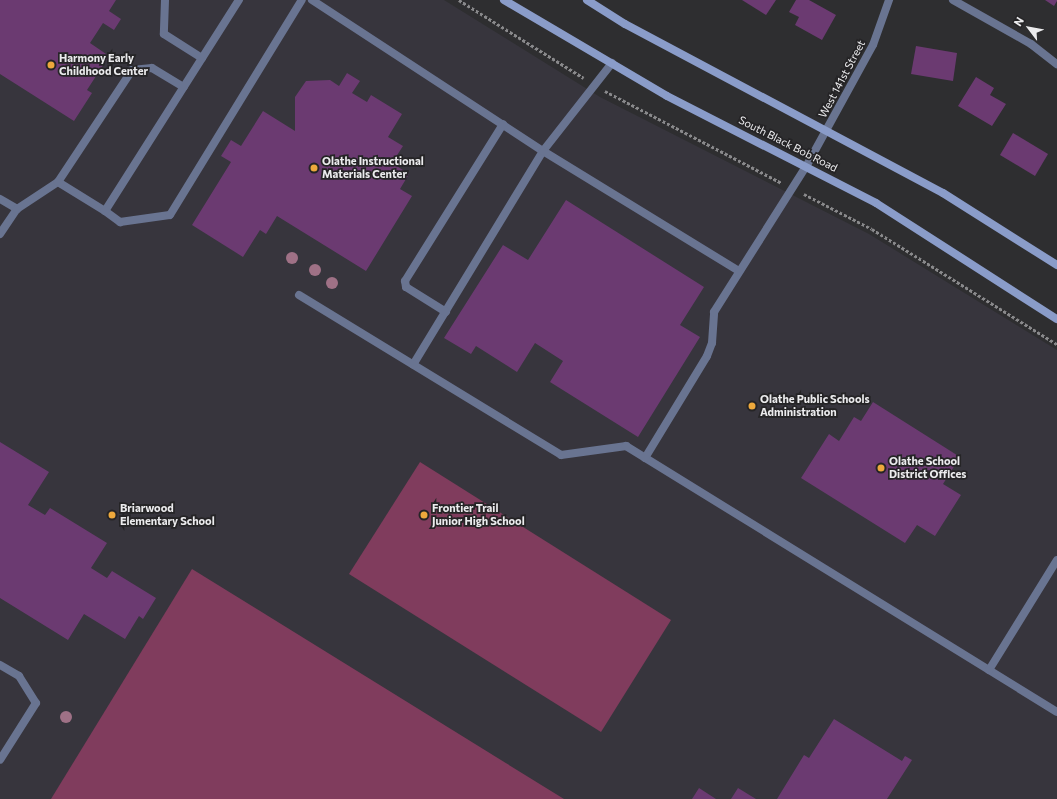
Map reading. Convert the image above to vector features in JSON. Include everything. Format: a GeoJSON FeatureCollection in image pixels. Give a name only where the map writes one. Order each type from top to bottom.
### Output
{"type":"FeatureCollection","features":[{"type":"Feature","properties":{"kind":"main road","name":"South Black Bob Road"},"geometry":{"type":"LineString","coordinates":[[504,0],[667,96],[807,165],[876,203],[1057,318]]}},
{"type":"Feature","properties":{"kind":"main road"},"geometry":{"type":"LineString","coordinates":[[587,0],[625,24],[828,129],[943,193],[1057,266]]}},
{"type":"Feature","properties":{"kind":"street"},"geometry":{"type":"LineString","coordinates":[[165,0],[164,34],[202,58]]}},
{"type":"Feature","properties":{"kind":"street"},"geometry":{"type":"LineString","coordinates":[[105,211],[238,0]]}},
{"type":"Feature","properties":{"kind":"street"},"geometry":{"type":"LineString","coordinates":[[58,182],[120,222],[170,215],[302,0]]}},
{"type":"Feature","properties":{"kind":"street"},"geometry":{"type":"LineString","coordinates":[[312,0],[543,151],[739,271]]}},
{"type":"Feature","properties":{"kind":"street","name":"West 141st Street"},"geometry":{"type":"LineString","coordinates":[[645,458],[707,356],[712,343],[714,312],[807,165],[828,129],[873,45],[889,0]]}},
{"type":"Feature","properties":{"kind":"street"},"geometry":{"type":"LineString","coordinates":[[953,0],[1031,44],[1057,64]]}},
{"type":"Feature","properties":{"kind":"street"},"geometry":{"type":"LineString","coordinates":[[414,365],[543,151],[612,63]]}},
{"type":"Feature","properties":{"kind":"street"},"geometry":{"type":"LineString","coordinates":[[0,234],[17,209],[58,182],[132,70],[152,68],[184,87]]}},
{"type":"Feature","properties":{"kind":"street"},"geometry":{"type":"LineString","coordinates":[[446,312],[406,287],[405,281],[503,124]]}},
{"type":"Feature","properties":{"kind":"street"},"geometry":{"type":"LineString","coordinates":[[0,199],[17,209]]}},
{"type":"Feature","properties":{"kind":"street"},"geometry":{"type":"LineString","coordinates":[[298,295],[561,455],[626,446],[1057,712]]}},
{"type":"Feature","properties":{"kind":"street"},"geometry":{"type":"LineString","coordinates":[[989,670],[1057,560]]}},
{"type":"Feature","properties":{"kind":"street"},"geometry":{"type":"LineString","coordinates":[[0,665],[19,676],[36,704],[0,760]]}},
{"type":"Feature","properties":{"kind":"path"},"geometry":{"type":"LineString","coordinates":[[459,0],[631,106],[872,229],[1057,344]]}},
{"type":"Feature","properties":{"kind":"shaded area"},"geometry":{"type":"Polygon","coordinates":[[[0,0],[444,0],[600,97],[869,234],[1057,350],[1057,799],[0,799],[0,0]]]}},
{"type":"Feature","properties":{"kind":"shaded area"},"geometry":{"type":"Polygon","coordinates":[[[420,462],[671,620],[601,732],[349,574],[420,462]]]}},
{"type":"Feature","properties":{"kind":"shaded area"},"geometry":{"type":"Polygon","coordinates":[[[192,569],[564,799],[51,799],[192,569]]]}},
{"type":"Feature","properties":{"kind":"building","name":"Harmony Early Childhood Center"},"geometry":{"type":"Polygon","coordinates":[[[0,0],[116,0],[109,11],[121,19],[114,30],[103,23],[90,43],[109,56],[87,90],[92,93],[74,121],[0,74],[0,0]]]}},
{"type":"Feature","properties":{"kind":"building"},"geometry":{"type":"Polygon","coordinates":[[[742,0],[776,0],[766,15],[742,0]]]}},
{"type":"Feature","properties":{"kind":"building"},"geometry":{"type":"Polygon","coordinates":[[[796,0],[809,0],[836,15],[822,40],[795,25],[799,17],[789,12],[796,0]]]}},
{"type":"Feature","properties":{"kind":"building"},"geometry":{"type":"Polygon","coordinates":[[[1045,0],[1057,0],[1057,1],[1054,6],[1045,0]]]}},
{"type":"Feature","properties":{"kind":"building"},"geometry":{"type":"Polygon","coordinates":[[[916,46],[957,53],[953,81],[911,74],[916,46]]]}},
{"type":"Feature","properties":{"kind":"building","name":"Olathe Instructional Materials Center"},"geometry":{"type":"Polygon","coordinates":[[[347,73],[360,81],[352,93],[367,102],[371,95],[402,114],[388,137],[403,146],[392,163],[409,174],[400,189],[412,196],[366,271],[277,216],[266,234],[260,230],[243,257],[192,225],[231,162],[221,156],[231,140],[241,146],[263,111],[295,131],[295,97],[306,81],[330,80],[339,86],[347,73]]]}},
{"type":"Feature","properties":{"kind":"building"},"geometry":{"type":"Polygon","coordinates":[[[976,77],[994,88],[990,95],[1006,104],[992,126],[958,106],[976,77]]]}},
{"type":"Feature","properties":{"kind":"building"},"geometry":{"type":"Polygon","coordinates":[[[1013,133],[1048,154],[1035,176],[1000,155],[1013,133]]]}},
{"type":"Feature","properties":{"kind":"building"},"geometry":{"type":"Polygon","coordinates":[[[566,200],[704,287],[680,325],[700,337],[638,437],[550,382],[563,361],[535,343],[517,372],[476,346],[471,354],[444,338],[503,245],[528,260],[566,200]]]}},
{"type":"Feature","properties":{"kind":"building","name":"Olathe School District Offices"},"geometry":{"type":"Polygon","coordinates":[[[873,402],[960,457],[943,484],[961,495],[935,536],[917,525],[905,543],[801,478],[829,434],[839,441],[854,417],[861,421],[873,402]]]}},
{"type":"Feature","properties":{"kind":"building","name":"Briarwood Elementary School"},"geometry":{"type":"Polygon","coordinates":[[[0,442],[49,472],[28,505],[45,515],[50,508],[107,543],[91,568],[107,578],[112,571],[156,598],[143,619],[139,616],[125,639],[84,614],[68,640],[0,598],[0,442]]]}},
{"type":"Feature","properties":{"kind":"building"},"geometry":{"type":"Polygon","coordinates":[[[834,719],[902,761],[905,756],[912,760],[887,799],[777,799],[804,755],[809,758],[834,719]]]}},
{"type":"Feature","properties":{"kind":"building"},"geometry":{"type":"Polygon","coordinates":[[[699,788],[716,799],[692,799],[699,788]]]}},
{"type":"Feature","properties":{"kind":"building"},"geometry":{"type":"Polygon","coordinates":[[[738,788],[756,799],[731,799],[738,788]]]}},
{"type":"Feature","properties":{"kind":"place","name":"Harmony Early Childhood Center"},"geometry":{"type":"Point","coordinates":[51,65]}},
{"type":"Feature","properties":{"kind":"place","name":"Olathe Instructional Materials Center"},"geometry":{"type":"Point","coordinates":[314,168]}},
{"type":"Feature","properties":{"kind":"place","name":"Olathe Public Schools Administration"},"geometry":{"type":"Point","coordinates":[752,406]}},
{"type":"Feature","properties":{"kind":"place","name":"Olathe School District Offices"},"geometry":{"type":"Point","coordinates":[881,468]}},
{"type":"Feature","properties":{"kind":"place","name":"Briarwood Elementary School"},"geometry":{"type":"Point","coordinates":[112,515]}},
{"type":"Feature","properties":{"kind":"place","name":"Frontier Trail Junior High School"},"geometry":{"type":"Point","coordinates":[424,515]}}]}
